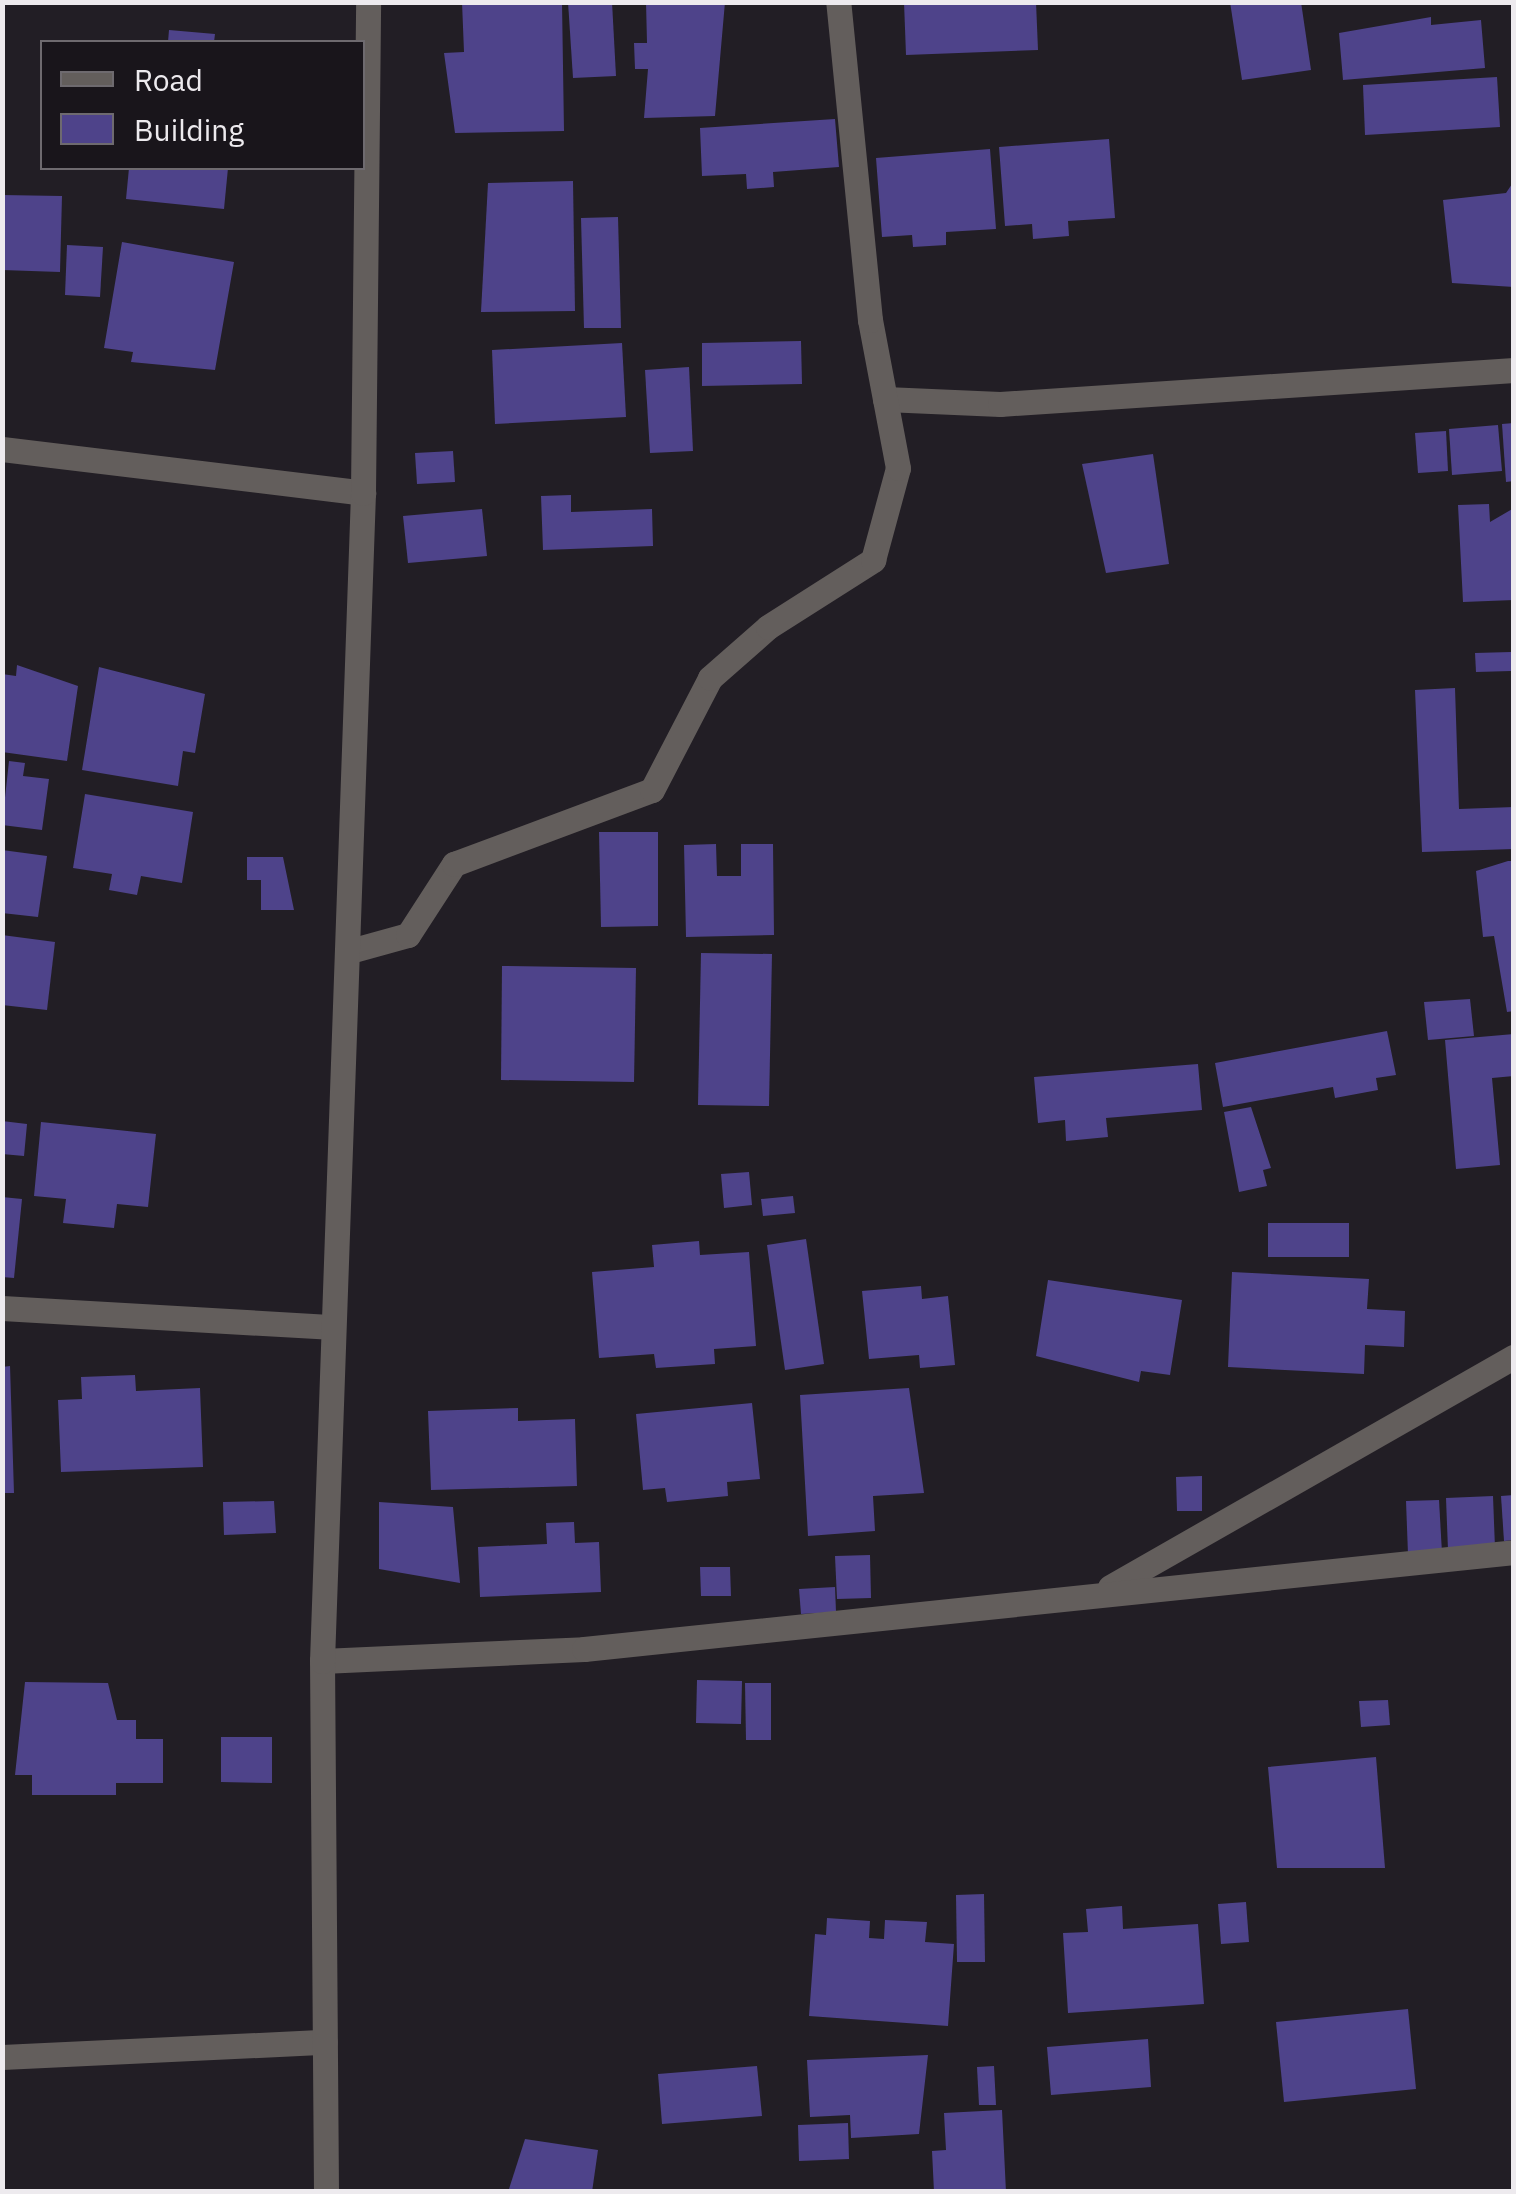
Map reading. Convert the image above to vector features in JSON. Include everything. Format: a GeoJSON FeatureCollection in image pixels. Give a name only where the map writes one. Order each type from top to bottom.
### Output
{"type":"FeatureCollection","features":[{"type":"Feature","properties":{"kind":"street"},"geometry":{"type":"LineString","coordinates":[[326,2192],[322,1660],[328,1327],[350,950],[364,493],[368,3],[356,2]]}},
{"type":"Feature","properties":{"kind":"street"},"geometry":{"type":"LineString","coordinates":[[350,950],[408,936],[454,864],[652,790],[710,678],[768,627],[873,560],[898,468],[885,399],[838,2]]}},
{"type":"Feature","properties":{"kind":"street"},"geometry":{"type":"LineString","coordinates":[[885,399],[1000,404],[1514,370]]}},
{"type":"Feature","properties":{"kind":"street"},"geometry":{"type":"LineString","coordinates":[[2,448],[364,493]]}},
{"type":"Feature","properties":{"kind":"street"},"geometry":{"type":"LineString","coordinates":[[2,1308],[328,1327]]}},
{"type":"Feature","properties":{"kind":"street"},"geometry":{"type":"LineString","coordinates":[[1099,1592],[1514,1357]]}},
{"type":"Feature","properties":{"kind":"street"},"geometry":{"type":"LineString","coordinates":[[322,1660],[584,1649],[1099,1592],[1514,1552]]}},
{"type":"Feature","properties":{"kind":"street"},"geometry":{"type":"LineString","coordinates":[[2,2057],[325,2042]]}},
{"type":"Feature","properties":{"kind":"building"},"geometry":{"type":"Polygon","coordinates":[[[462,2],[562,2],[564,131],[455,133],[444,53],[464,52],[462,2]]]}},
{"type":"Feature","properties":{"kind":"building"},"geometry":{"type":"Polygon","coordinates":[[[568,2],[612,2],[616,76],[573,78],[568,2]]]}},
{"type":"Feature","properties":{"kind":"building"},"geometry":{"type":"Polygon","coordinates":[[[646,2],[725,2],[715,116],[644,118],[648,69],[635,69],[634,43],[647,43],[646,2]]]}},
{"type":"Feature","properties":{"kind":"building"},"geometry":{"type":"Polygon","coordinates":[[[904,2],[1036,2],[1038,50],[906,55],[904,2]]]}},
{"type":"Feature","properties":{"kind":"building"},"geometry":{"type":"Polygon","coordinates":[[[1230,2],[1301,2],[1311,70],[1242,80],[1230,2]]]}},
{"type":"Feature","properties":{"kind":"building"},"geometry":{"type":"Polygon","coordinates":[[[1431,17],[1431,25],[1481,20],[1485,68],[1343,80],[1339,33],[1431,17]]]}},
{"type":"Feature","properties":{"kind":"building"},"geometry":{"type":"Polygon","coordinates":[[[169,30],[215,34],[214,40],[168,40],[169,30]]]}},
{"type":"Feature","properties":{"kind":"building"},"geometry":{"type":"Polygon","coordinates":[[[1497,77],[1500,127],[1365,135],[1363,85],[1497,77]]]}},
{"type":"Feature","properties":{"kind":"building"},"geometry":{"type":"Polygon","coordinates":[[[835,119],[839,167],[773,172],[774,187],[747,189],[746,174],[702,176],[700,128],[835,119]]]}},
{"type":"Feature","properties":{"kind":"building"},"geometry":{"type":"Polygon","coordinates":[[[1109,139],[1115,218],[1068,221],[1069,236],[1033,239],[1032,224],[1005,226],[999,147],[1109,139]]]}},
{"type":"Feature","properties":{"kind":"building"},"geometry":{"type":"Polygon","coordinates":[[[990,149],[996,229],[946,232],[946,245],[913,247],[912,235],[882,237],[876,158],[990,149]]]}},
{"type":"Feature","properties":{"kind":"building"},"geometry":{"type":"Polygon","coordinates":[[[129,170],[228,170],[224,209],[126,199],[129,170]]]}},
{"type":"Feature","properties":{"kind":"building"},"geometry":{"type":"Polygon","coordinates":[[[573,181],[575,311],[481,312],[488,183],[573,181]]]}},
{"type":"Feature","properties":{"kind":"building"},"geometry":{"type":"Polygon","coordinates":[[[1514,181],[1514,287],[1452,283],[1443,200],[1506,193],[1514,181]]]}},
{"type":"Feature","properties":{"kind":"building"},"geometry":{"type":"Polygon","coordinates":[[[2,195],[62,196],[60,272],[2,270],[2,195]]]}},
{"type":"Feature","properties":{"kind":"building"},"geometry":{"type":"Polygon","coordinates":[[[618,217],[621,328],[584,328],[581,218],[618,217]]]}},
{"type":"Feature","properties":{"kind":"building"},"geometry":{"type":"Polygon","coordinates":[[[122,242],[234,262],[215,370],[131,362],[133,352],[104,348],[122,242]]]}},
{"type":"Feature","properties":{"kind":"building"},"geometry":{"type":"Polygon","coordinates":[[[67,245],[103,247],[100,297],[65,295],[67,245]]]}},
{"type":"Feature","properties":{"kind":"building"},"geometry":{"type":"Polygon","coordinates":[[[801,341],[802,384],[702,386],[702,343],[801,341]]]}},
{"type":"Feature","properties":{"kind":"building"},"geometry":{"type":"Polygon","coordinates":[[[622,343],[626,417],[495,424],[492,350],[622,343]]]}},
{"type":"Feature","properties":{"kind":"building"},"geometry":{"type":"Polygon","coordinates":[[[689,367],[693,451],[650,453],[645,370],[689,367]]]}},
{"type":"Feature","properties":{"kind":"building"},"geometry":{"type":"Polygon","coordinates":[[[1514,423],[1514,481],[1506,482],[1502,424],[1514,423]]]}},
{"type":"Feature","properties":{"kind":"building"},"geometry":{"type":"Polygon","coordinates":[[[1498,425],[1502,471],[1452,475],[1449,429],[1498,425]]]}},
{"type":"Feature","properties":{"kind":"building"},"geometry":{"type":"Polygon","coordinates":[[[1446,431],[1448,471],[1418,473],[1415,433],[1446,431]]]}},
{"type":"Feature","properties":{"kind":"building"},"geometry":{"type":"Polygon","coordinates":[[[453,451],[455,482],[417,484],[415,453],[453,451]]]}},
{"type":"Feature","properties":{"kind":"building"},"geometry":{"type":"Polygon","coordinates":[[[1153,454],[1169,564],[1106,573],[1082,464],[1153,454]]]}},
{"type":"Feature","properties":{"kind":"building"},"geometry":{"type":"Polygon","coordinates":[[[571,495],[571,512],[652,509],[653,546],[543,550],[541,496],[571,495]]]}},
{"type":"Feature","properties":{"kind":"building"},"geometry":{"type":"Polygon","coordinates":[[[1489,504],[1490,522],[1514,508],[1514,600],[1463,602],[1458,505],[1489,504]]]}},
{"type":"Feature","properties":{"kind":"building"},"geometry":{"type":"Polygon","coordinates":[[[482,509],[487,556],[408,563],[403,516],[482,509]]]}},
{"type":"Feature","properties":{"kind":"building"},"geometry":{"type":"Polygon","coordinates":[[[1511,652],[1511,671],[1476,672],[1475,653],[1511,652]]]}},
{"type":"Feature","properties":{"kind":"building"},"geometry":{"type":"Polygon","coordinates":[[[17,665],[78,686],[67,761],[2,752],[2,674],[16,676],[17,665]]]}},
{"type":"Feature","properties":{"kind":"building"},"geometry":{"type":"Polygon","coordinates":[[[99,667],[205,694],[195,753],[183,751],[178,786],[82,770],[99,667]]]}},
{"type":"Feature","properties":{"kind":"building"},"geometry":{"type":"Polygon","coordinates":[[[1455,688],[1459,809],[1514,807],[1514,849],[1422,852],[1415,690],[1455,688]]]}},
{"type":"Feature","properties":{"kind":"building"},"geometry":{"type":"Polygon","coordinates":[[[9,761],[25,763],[23,776],[49,779],[42,830],[2,825],[9,761]]]}},
{"type":"Feature","properties":{"kind":"building"},"geometry":{"type":"Polygon","coordinates":[[[85,794],[193,812],[182,883],[141,876],[137,895],[109,890],[112,874],[73,868],[85,794]]]}},
{"type":"Feature","properties":{"kind":"building"},"geometry":{"type":"Polygon","coordinates":[[[599,832],[658,832],[658,926],[601,927],[599,832]]]}},
{"type":"Feature","properties":{"kind":"building"},"geometry":{"type":"Polygon","coordinates":[[[716,844],[717,876],[741,876],[741,844],[773,844],[774,935],[686,937],[684,845],[716,844]]]}},
{"type":"Feature","properties":{"kind":"building"},"geometry":{"type":"Polygon","coordinates":[[[2,850],[47,856],[38,917],[2,913],[2,850]]]}},
{"type":"Feature","properties":{"kind":"building"},"geometry":{"type":"Polygon","coordinates":[[[247,857],[283,857],[294,910],[261,910],[261,880],[247,880],[247,857]]]}},
{"type":"Feature","properties":{"kind":"building"},"geometry":{"type":"Polygon","coordinates":[[[1514,861],[1514,1011],[1507,1012],[1494,936],[1483,937],[1476,871],[1514,861]]]}},
{"type":"Feature","properties":{"kind":"building"},"geometry":{"type":"Polygon","coordinates":[[[2,935],[55,942],[47,1010],[2,1005],[2,935]]]}},
{"type":"Feature","properties":{"kind":"building"},"geometry":{"type":"Polygon","coordinates":[[[701,953],[772,954],[769,1106],[698,1105],[701,953]]]}},
{"type":"Feature","properties":{"kind":"building"},"geometry":{"type":"Polygon","coordinates":[[[502,966],[636,968],[634,1082],[501,1080],[502,966]]]}},
{"type":"Feature","properties":{"kind":"building"},"geometry":{"type":"Polygon","coordinates":[[[1470,999],[1474,1036],[1428,1040],[1424,1002],[1470,999]]]}},
{"type":"Feature","properties":{"kind":"building"},"geometry":{"type":"Polygon","coordinates":[[[1387,1031],[1396,1075],[1376,1078],[1378,1090],[1335,1098],[1333,1087],[1223,1107],[1215,1063],[1387,1031]]]}},
{"type":"Feature","properties":{"kind":"building"},"geometry":{"type":"Polygon","coordinates":[[[1514,1034],[1514,1076],[1492,1078],[1500,1165],[1456,1169],[1445,1040],[1514,1034]]]}},
{"type":"Feature","properties":{"kind":"building"},"geometry":{"type":"Polygon","coordinates":[[[1198,1064],[1202,1110],[1106,1118],[1108,1137],[1066,1141],[1065,1120],[1038,1123],[1034,1077],[1198,1064]]]}},
{"type":"Feature","properties":{"kind":"building"},"geometry":{"type":"Polygon","coordinates":[[[1251,1107],[1271,1168],[1263,1170],[1267,1186],[1239,1192],[1224,1112],[1251,1107]]]}},
{"type":"Feature","properties":{"kind":"building"},"geometry":{"type":"Polygon","coordinates":[[[2,1121],[27,1124],[24,1156],[2,1154],[2,1121]]]}},
{"type":"Feature","properties":{"kind":"building"},"geometry":{"type":"Polygon","coordinates":[[[41,1122],[156,1134],[148,1207],[117,1204],[114,1228],[63,1223],[66,1199],[34,1196],[41,1122]]]}},
{"type":"Feature","properties":{"kind":"building"},"geometry":{"type":"Polygon","coordinates":[[[749,1172],[752,1205],[724,1208],[721,1174],[749,1172]]]}},
{"type":"Feature","properties":{"kind":"building"},"geometry":{"type":"Polygon","coordinates":[[[793,1196],[795,1213],[763,1216],[761,1199],[793,1196]]]}},
{"type":"Feature","properties":{"kind":"building"},"geometry":{"type":"Polygon","coordinates":[[[2,1197],[22,1199],[14,1278],[2,1277],[2,1197]]]}},
{"type":"Feature","properties":{"kind":"building"},"geometry":{"type":"Polygon","coordinates":[[[1268,1223],[1349,1223],[1349,1257],[1268,1257],[1268,1223]]]}},
{"type":"Feature","properties":{"kind":"building"},"geometry":{"type":"Polygon","coordinates":[[[806,1239],[824,1364],[785,1370],[767,1245],[806,1239]]]}},
{"type":"Feature","properties":{"kind":"building"},"geometry":{"type":"Polygon","coordinates":[[[699,1241],[700,1255],[749,1252],[756,1346],[714,1349],[715,1364],[656,1368],[654,1354],[599,1358],[592,1272],[654,1267],[652,1245],[699,1241]]]}},
{"type":"Feature","properties":{"kind":"building"},"geometry":{"type":"Polygon","coordinates":[[[1232,1272],[1369,1279],[1367,1309],[1405,1311],[1404,1347],[1365,1345],[1364,1374],[1228,1367],[1232,1272]]]}},
{"type":"Feature","properties":{"kind":"building"},"geometry":{"type":"Polygon","coordinates":[[[1048,1280],[1182,1300],[1170,1375],[1141,1371],[1139,1382],[1036,1356],[1048,1280]]]}},
{"type":"Feature","properties":{"kind":"building"},"geometry":{"type":"Polygon","coordinates":[[[921,1286],[922,1299],[948,1296],[955,1365],[920,1368],[919,1355],[869,1359],[862,1291],[921,1286]]]}},
{"type":"Feature","properties":{"kind":"building"},"geometry":{"type":"Polygon","coordinates":[[[10,1366],[14,1493],[2,1493],[2,1367],[10,1366]]]}},
{"type":"Feature","properties":{"kind":"building"},"geometry":{"type":"Polygon","coordinates":[[[135,1375],[136,1391],[200,1388],[203,1467],[61,1472],[58,1400],[82,1399],[81,1377],[135,1375]]]}},
{"type":"Feature","properties":{"kind":"building"},"geometry":{"type":"Polygon","coordinates":[[[909,1388],[924,1493],[873,1496],[875,1531],[808,1536],[800,1395],[909,1388]]]}},
{"type":"Feature","properties":{"kind":"building"},"geometry":{"type":"Polygon","coordinates":[[[752,1403],[760,1479],[727,1482],[728,1496],[667,1502],[665,1488],[643,1490],[636,1414],[752,1403]]]}},
{"type":"Feature","properties":{"kind":"building"},"geometry":{"type":"Polygon","coordinates":[[[518,1408],[518,1421],[575,1419],[577,1486],[431,1490],[428,1411],[518,1408]]]}},
{"type":"Feature","properties":{"kind":"building"},"geometry":{"type":"Polygon","coordinates":[[[1202,1476],[1202,1511],[1177,1511],[1176,1477],[1202,1476]]]}},
{"type":"Feature","properties":{"kind":"building"},"geometry":{"type":"Polygon","coordinates":[[[1514,1495],[1514,1540],[1504,1541],[1501,1496],[1514,1495]]]}},
{"type":"Feature","properties":{"kind":"building"},"geometry":{"type":"Polygon","coordinates":[[[1493,1496],[1495,1548],[1448,1550],[1446,1498],[1493,1496]]]}},
{"type":"Feature","properties":{"kind":"building"},"geometry":{"type":"Polygon","coordinates":[[[1439,1500],[1442,1553],[1408,1554],[1406,1501],[1439,1500]]]}},
{"type":"Feature","properties":{"kind":"building"},"geometry":{"type":"Polygon","coordinates":[[[274,1501],[276,1533],[224,1535],[223,1502],[274,1501]]]}},
{"type":"Feature","properties":{"kind":"building"},"geometry":{"type":"Polygon","coordinates":[[[379,1502],[453,1507],[460,1583],[379,1569],[379,1502]]]}},
{"type":"Feature","properties":{"kind":"building"},"geometry":{"type":"Polygon","coordinates":[[[574,1522],[575,1543],[599,1542],[601,1592],[480,1597],[478,1547],[547,1544],[546,1523],[574,1522]]]}},
{"type":"Feature","properties":{"kind":"building"},"geometry":{"type":"Polygon","coordinates":[[[870,1555],[871,1598],[837,1599],[835,1556],[870,1555]]]}},
{"type":"Feature","properties":{"kind":"building"},"geometry":{"type":"Polygon","coordinates":[[[700,1567],[730,1567],[731,1596],[701,1596],[700,1567]]]}},
{"type":"Feature","properties":{"kind":"building"},"geometry":{"type":"Polygon","coordinates":[[[835,1587],[836,1612],[801,1614],[799,1589],[835,1587]]]}},
{"type":"Feature","properties":{"kind":"building"},"geometry":{"type":"Polygon","coordinates":[[[697,1680],[742,1681],[741,1724],[696,1723],[697,1680]]]}},
{"type":"Feature","properties":{"kind":"building"},"geometry":{"type":"Polygon","coordinates":[[[25,1682],[108,1683],[117,1720],[136,1720],[136,1739],[163,1739],[163,1783],[116,1783],[116,1795],[32,1795],[32,1775],[15,1775],[25,1682]]]}},
{"type":"Feature","properties":{"kind":"building"},"geometry":{"type":"Polygon","coordinates":[[[745,1683],[771,1683],[771,1740],[746,1740],[745,1683]]]}},
{"type":"Feature","properties":{"kind":"building"},"geometry":{"type":"Polygon","coordinates":[[[1388,1700],[1390,1725],[1361,1727],[1359,1701],[1388,1700]]]}},
{"type":"Feature","properties":{"kind":"building"},"geometry":{"type":"Polygon","coordinates":[[[221,1737],[272,1737],[272,1783],[221,1782],[221,1737]]]}},
{"type":"Feature","properties":{"kind":"building"},"geometry":{"type":"Polygon","coordinates":[[[1376,1757],[1385,1868],[1277,1868],[1268,1767],[1376,1757]]]}},
{"type":"Feature","properties":{"kind":"building"},"geometry":{"type":"Polygon","coordinates":[[[984,1894],[985,1962],[957,1962],[956,1895],[984,1894]]]}},
{"type":"Feature","properties":{"kind":"building"},"geometry":{"type":"Polygon","coordinates":[[[1246,1902],[1249,1942],[1221,1944],[1218,1904],[1246,1902]]]}},
{"type":"Feature","properties":{"kind":"building"},"geometry":{"type":"Polygon","coordinates":[[[1122,1906],[1123,1929],[1198,1924],[1204,2004],[1068,2013],[1063,1933],[1088,1932],[1086,1909],[1122,1906]]]}},
{"type":"Feature","properties":{"kind":"building"},"geometry":{"type":"Polygon","coordinates":[[[827,1918],[870,1921],[869,1938],[884,1939],[885,1920],[927,1922],[925,1942],[954,1944],[948,2026],[809,2016],[815,1934],[826,1935],[827,1918]]]}},
{"type":"Feature","properties":{"kind":"building"},"geometry":{"type":"Polygon","coordinates":[[[1408,2009],[1416,2089],[1284,2102],[1276,2022],[1408,2009]]]}},
{"type":"Feature","properties":{"kind":"building"},"geometry":{"type":"Polygon","coordinates":[[[1148,2039],[1151,2087],[1051,2095],[1047,2047],[1148,2039]]]}},
{"type":"Feature","properties":{"kind":"building"},"geometry":{"type":"Polygon","coordinates":[[[928,2055],[919,2134],[851,2138],[850,2115],[810,2117],[807,2060],[928,2055]]]}},
{"type":"Feature","properties":{"kind":"building"},"geometry":{"type":"Polygon","coordinates":[[[757,2066],[762,2116],[662,2124],[658,2074],[757,2066]]]}},
{"type":"Feature","properties":{"kind":"building"},"geometry":{"type":"Polygon","coordinates":[[[994,2066],[996,2105],[979,2105],[977,2067],[994,2066]]]}},
{"type":"Feature","properties":{"kind":"building"},"geometry":{"type":"Polygon","coordinates":[[[1002,2110],[1006,2192],[934,2192],[932,2151],[946,2150],[944,2113],[1002,2110]]]}},
{"type":"Feature","properties":{"kind":"building"},"geometry":{"type":"Polygon","coordinates":[[[848,2123],[849,2159],[799,2161],[798,2125],[848,2123]]]}},
{"type":"Feature","properties":{"kind":"building"},"geometry":{"type":"Polygon","coordinates":[[[525,2139],[598,2150],[592,2192],[508,2192],[525,2139]]]}}]}
